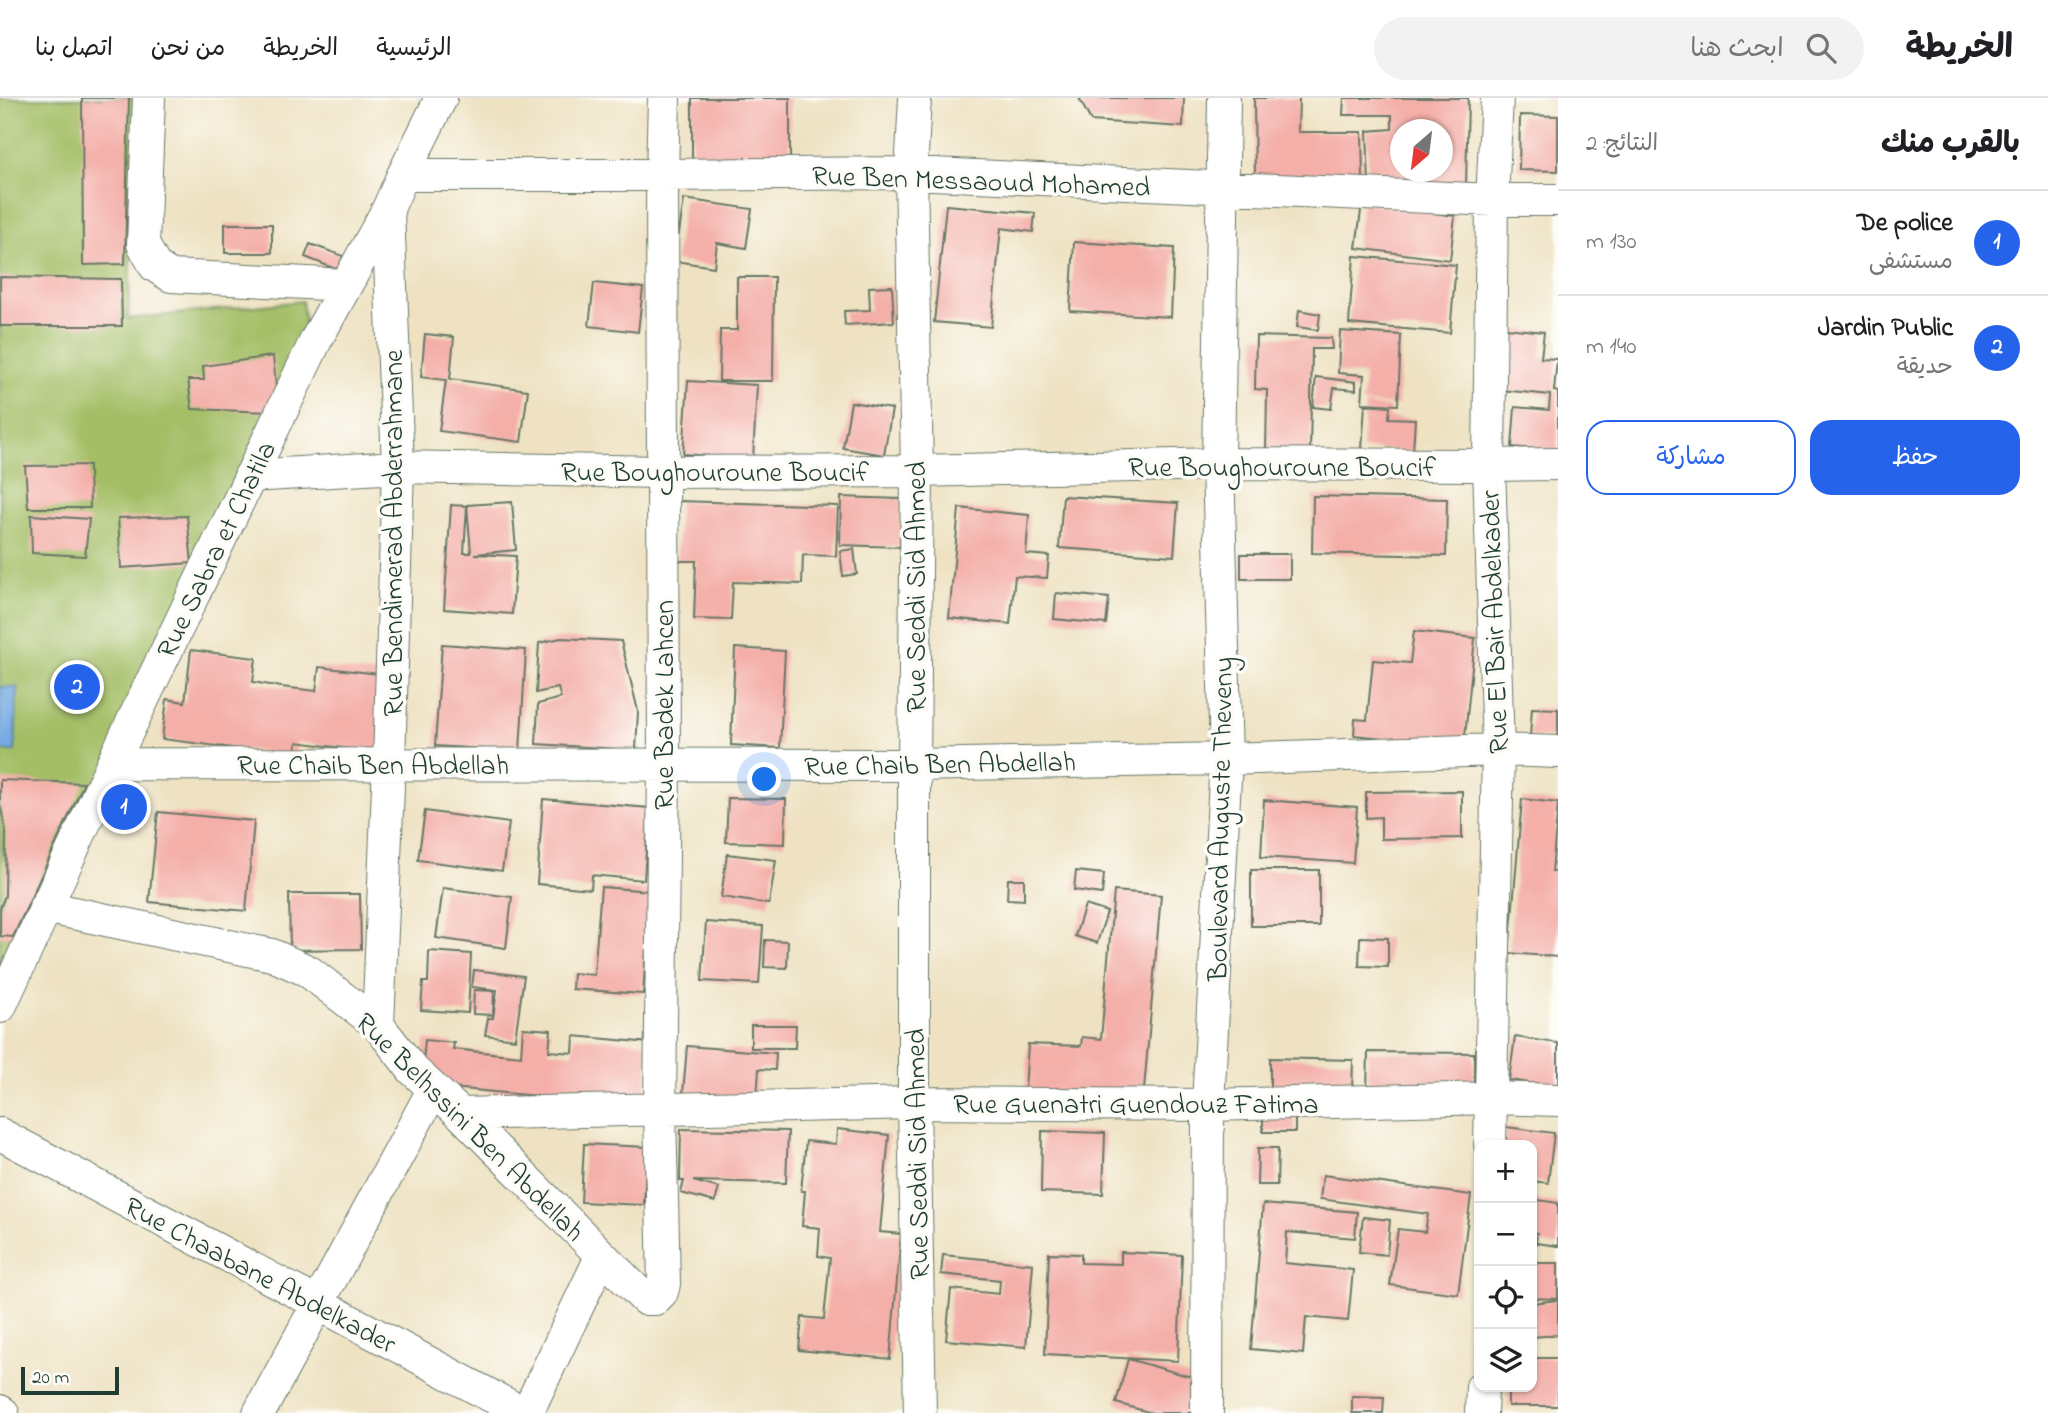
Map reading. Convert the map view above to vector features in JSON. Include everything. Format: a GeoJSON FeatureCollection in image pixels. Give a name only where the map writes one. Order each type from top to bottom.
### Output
{"type":"FeatureCollection","features":[{"type":"Feature","properties":{"kind":"street"},"geometry":{"type":"LineString","coordinates":[[149,98],[143,244],[155,266],[171,276],[345,285]]}},
{"type":"Feature","properties":{"kind":"street","name":"Rue Sabra et Chatila"},"geometry":{"type":"LineString","coordinates":[[0,1007],[112,764],[250,476],[316,340],[388,209],[441,98]]}},
{"type":"Feature","properties":{"kind":"street","name":"Rue Badek Lahcen"},"geometry":{"type":"LineString","coordinates":[[645,1299],[655,1298],[662,1292],[664,1284],[660,1110],[664,765],[664,98]]}},
{"type":"Feature","properties":{"kind":"street","name":"Rue Seddi Sid Ahmed"},"geometry":{"type":"LineString","coordinates":[[915,98],[911,173],[917,471],[915,1103],[920,1413]]}},
{"type":"Feature","properties":{"kind":"street","name":"Rue El Bair Abdelkader"},"geometry":{"type":"LineString","coordinates":[[1490,1140],[1497,750],[1489,465],[1492,200],[1497,98]]}},
{"type":"Feature","properties":{"kind":"street","name":"Boulevard Auguste Theveny"},"geometry":{"type":"LineString","coordinates":[[1207,1413],[1208,1105],[1226,759],[1218,464],[1224,99]]}},
{"type":"Feature","properties":{"kind":"street","name":"Rue Ben Messaoud Mohamed"},"geometry":{"type":"LineString","coordinates":[[403,175],[911,173],[1492,200],[1558,200]]}},
{"type":"Feature","properties":{"kind":"street","name":"Rue Bendimerad Abderrahmane"},"geometry":{"type":"LineString","coordinates":[[378,1026],[398,467],[388,209]]}},
{"type":"Feature","properties":{"kind":"street","name":"Rue Boughouroune Boucif"},"geometry":{"type":"LineString","coordinates":[[250,476],[398,467],[662,472],[917,471],[1218,464],[1558,464]]}},
{"type":"Feature","properties":{"kind":"street","name":"Rue Chaib Ben Abdellah"},"geometry":{"type":"LineString","coordinates":[[112,764],[914,765],[1497,750],[1558,752]]}},
{"type":"Feature","properties":{"kind":"street","name":"Rue Belhssini Ben Abdellah"},"geometry":{"type":"LineString","coordinates":[[45,907],[272,955],[308,971],[378,1026],[413,1070],[461,1114],[645,1299]]}},
{"type":"Feature","properties":{"kind":"street"},"geometry":{"type":"LineString","coordinates":[[259,1413],[433,1090]]}},
{"type":"Feature","properties":{"kind":"street","name":"Rue Guenatri Guendouz Fatima"},"geometry":{"type":"LineString","coordinates":[[461,1114],[915,1103],[1208,1105],[1492,1098],[1558,1100]]}},
{"type":"Feature","properties":{"kind":"street","name":"Rue Chaabane Abdelkader"},"geometry":{"type":"LineString","coordinates":[[0,1134],[317,1305],[525,1413]]}},
{"type":"Feature","properties":{"kind":"street"},"geometry":{"type":"LineString","coordinates":[[525,1413],[601,1257]]}},
{"type":"Feature","properties":{"kind":"street"},"geometry":{"type":"LineString","coordinates":[[1481,1413],[1482,1392]]}},
{"type":"Feature","properties":{"kind":"green space"},"geometry":{"type":"Polygon","coordinates":[[[0,98],[137,98],[128,319],[302,301],[309,358],[0,1016],[0,98]]]}},
{"type":"Feature","properties":{"kind":"water"},"geometry":{"type":"Polygon","coordinates":[[[0,687],[17,687],[15,751],[0,751],[0,687]]]}},
{"type":"Feature","properties":{"kind":"building"},"geometry":{"type":"Polygon","coordinates":[[[82,98],[129,98],[125,264],[83,265],[82,98]]]}},
{"type":"Feature","properties":{"kind":"building"},"geometry":{"type":"Polygon","coordinates":[[[692,98],[790,98],[790,166],[692,166],[692,98]]]}},
{"type":"Feature","properties":{"kind":"building"},"geometry":{"type":"Polygon","coordinates":[[[1079,98],[1184,98],[1183,127],[1091,121],[1079,98]]]}},
{"type":"Feature","properties":{"kind":"building"},"geometry":{"type":"Polygon","coordinates":[[[1254,98],[1299,98],[1298,132],[1362,132],[1363,183],[1255,182],[1254,98]]]}},
{"type":"Feature","properties":{"kind":"building"},"geometry":{"type":"Polygon","coordinates":[[[1344,98],[1468,98],[1466,186],[1369,183],[1367,131],[1390,129],[1390,182],[1453,182],[1453,119],[1392,119],[1392,115],[1343,115],[1344,98]]]}},
{"type":"Feature","properties":{"kind":"building"},"geometry":{"type":"Polygon","coordinates":[[[1520,115],[1558,116],[1558,171],[1519,170],[1520,115]]]}},
{"type":"Feature","properties":{"kind":"building"},"geometry":{"type":"Polygon","coordinates":[[[684,199],[752,209],[746,248],[717,243],[714,267],[675,261],[684,199]]]}},
{"type":"Feature","properties":{"kind":"building"},"geometry":{"type":"Polygon","coordinates":[[[1362,203],[1455,216],[1450,260],[1356,248],[1362,203]]]}},
{"type":"Feature","properties":{"kind":"building"},"geometry":{"type":"Polygon","coordinates":[[[946,205],[1035,213],[1033,232],[1001,228],[991,327],[934,322],[946,205]]]}},
{"type":"Feature","properties":{"kind":"building"},"geometry":{"type":"Polygon","coordinates":[[[225,224],[272,224],[272,253],[225,253],[225,224]]]}},
{"type":"Feature","properties":{"kind":"building"},"geometry":{"type":"Polygon","coordinates":[[[1074,242],[1174,248],[1171,317],[1070,311],[1074,242]]]}},
{"type":"Feature","properties":{"kind":"building"},"geometry":{"type":"Polygon","coordinates":[[[310,244],[343,256],[338,270],[305,257],[310,244]]]}},
{"type":"Feature","properties":{"kind":"building"},"geometry":{"type":"Polygon","coordinates":[[[1354,256],[1456,265],[1450,333],[1349,324],[1354,256]]]}},
{"type":"Feature","properties":{"kind":"building"},"geometry":{"type":"Polygon","coordinates":[[[0,277],[121,279],[122,326],[0,326],[0,277]]]}},
{"type":"Feature","properties":{"kind":"building"},"geometry":{"type":"Polygon","coordinates":[[[737,277],[774,277],[773,381],[719,381],[720,330],[737,330],[737,277]]]}},
{"type":"Feature","properties":{"kind":"building"},"geometry":{"type":"Polygon","coordinates":[[[594,283],[643,288],[638,332],[589,326],[594,283]]]}},
{"type":"Feature","properties":{"kind":"building"},"geometry":{"type":"Polygon","coordinates":[[[892,286],[894,322],[845,325],[844,311],[870,310],[869,287],[892,286]]]}},
{"type":"Feature","properties":{"kind":"building"},"geometry":{"type":"Polygon","coordinates":[[[1299,310],[1320,314],[1318,330],[1297,327],[1299,310]]]}},
{"type":"Feature","properties":{"kind":"building"},"geometry":{"type":"Polygon","coordinates":[[[1506,328],[1544,332],[1541,358],[1557,359],[1554,391],[1558,392],[1558,451],[1512,447],[1515,407],[1549,410],[1550,395],[1501,390],[1506,328]]]}},
{"type":"Feature","properties":{"kind":"building"},"geometry":{"type":"Polygon","coordinates":[[[1340,331],[1401,335],[1398,405],[1362,403],[1364,375],[1338,373],[1340,331]]]}},
{"type":"Feature","properties":{"kind":"building"},"geometry":{"type":"Polygon","coordinates":[[[425,334],[454,337],[450,379],[528,390],[521,442],[439,431],[446,380],[421,377],[425,334]]]}},
{"type":"Feature","properties":{"kind":"building"},"geometry":{"type":"Polygon","coordinates":[[[1256,336],[1331,338],[1332,349],[1312,349],[1310,453],[1266,453],[1267,390],[1255,389],[1256,336]]]}},
{"type":"Feature","properties":{"kind":"building"},"geometry":{"type":"Polygon","coordinates":[[[273,356],[277,397],[272,412],[192,409],[188,380],[204,380],[203,366],[273,356]]]}},
{"type":"Feature","properties":{"kind":"building"},"geometry":{"type":"Polygon","coordinates":[[[1316,377],[1356,382],[1356,390],[1334,388],[1331,409],[1313,407],[1316,377]]]}},
{"type":"Feature","properties":{"kind":"building"},"geometry":{"type":"Polygon","coordinates":[[[688,381],[757,385],[753,459],[683,454],[688,381]]]}},
{"type":"Feature","properties":{"kind":"building"},"geometry":{"type":"Polygon","coordinates":[[[851,402],[892,409],[884,455],[843,448],[851,402]]]}},
{"type":"Feature","properties":{"kind":"building"},"geometry":{"type":"Polygon","coordinates":[[[1365,405],[1390,407],[1389,418],[1415,419],[1413,452],[1362,449],[1365,405]]]}},
{"type":"Feature","properties":{"kind":"building"},"geometry":{"type":"Polygon","coordinates":[[[89,465],[90,508],[28,508],[25,466],[89,465]]]}},
{"type":"Feature","properties":{"kind":"building"},"geometry":{"type":"Polygon","coordinates":[[[1063,496],[1178,503],[1174,556],[1059,548],[1063,496]]]}},
{"type":"Feature","properties":{"kind":"building"},"geometry":{"type":"Polygon","coordinates":[[[1313,496],[1447,499],[1446,556],[1312,553],[1313,496]]]}},
{"type":"Feature","properties":{"kind":"building"},"geometry":{"type":"Polygon","coordinates":[[[841,497],[902,499],[900,547],[840,545],[841,497]]]}},
{"type":"Feature","properties":{"kind":"building"},"geometry":{"type":"Polygon","coordinates":[[[679,501],[838,506],[836,556],[803,555],[802,584],[733,582],[731,620],[694,619],[696,561],[677,561],[679,501]]]}},
{"type":"Feature","properties":{"kind":"building"},"geometry":{"type":"Polygon","coordinates":[[[512,502],[516,550],[475,554],[516,556],[512,614],[444,609],[451,505],[467,506],[464,553],[471,553],[467,505],[512,502]]]}},
{"type":"Feature","properties":{"kind":"building"},"geometry":{"type":"Polygon","coordinates":[[[959,508],[1029,515],[1026,554],[1049,556],[1047,578],[1015,576],[1010,624],[949,618],[959,508]]]}},
{"type":"Feature","properties":{"kind":"building"},"geometry":{"type":"Polygon","coordinates":[[[31,515],[89,519],[85,556],[32,553],[31,515]]]}},
{"type":"Feature","properties":{"kind":"building"},"geometry":{"type":"Polygon","coordinates":[[[187,516],[192,563],[121,568],[118,518],[187,516]]]}},
{"type":"Feature","properties":{"kind":"building"},"geometry":{"type":"Polygon","coordinates":[[[854,549],[857,574],[843,576],[840,551],[854,549]]]}},
{"type":"Feature","properties":{"kind":"building"},"geometry":{"type":"Polygon","coordinates":[[[1241,554],[1290,554],[1290,579],[1241,579],[1241,554]]]}},
{"type":"Feature","properties":{"kind":"building"},"geometry":{"type":"Polygon","coordinates":[[[1056,593],[1109,598],[1106,624],[1054,619],[1056,593]]]}},
{"type":"Feature","properties":{"kind":"building"},"geometry":{"type":"Polygon","coordinates":[[[1414,631],[1475,638],[1464,746],[1354,735],[1355,719],[1367,720],[1373,660],[1410,663],[1414,631]]]}},
{"type":"Feature","properties":{"kind":"building"},"geometry":{"type":"Polygon","coordinates":[[[561,638],[621,641],[638,711],[636,750],[536,744],[538,704],[561,698],[558,688],[536,693],[539,643],[561,638]]]}},
{"type":"Feature","properties":{"kind":"building"},"geometry":{"type":"Polygon","coordinates":[[[442,644],[526,650],[520,751],[435,746],[442,644]]]}},
{"type":"Feature","properties":{"kind":"building"},"geometry":{"type":"Polygon","coordinates":[[[735,648],[785,651],[780,748],[731,745],[735,648]]]}},
{"type":"Feature","properties":{"kind":"building"},"geometry":{"type":"Polygon","coordinates":[[[191,650],[256,658],[253,682],[281,687],[316,691],[319,667],[379,674],[381,753],[297,742],[295,756],[162,739],[167,699],[185,702],[191,650]]]}},
{"type":"Feature","properties":{"kind":"building"},"geometry":{"type":"Polygon","coordinates":[[[1532,708],[1558,709],[1558,738],[1530,737],[1532,708]]]}},
{"type":"Feature","properties":{"kind":"building"},"geometry":{"type":"Polygon","coordinates":[[[0,780],[84,783],[13,937],[0,936],[0,908],[5,896],[6,831],[0,805],[0,780]]]}},
{"type":"Feature","properties":{"kind":"building"},"geometry":{"type":"Polygon","coordinates":[[[1462,791],[1462,838],[1381,839],[1381,817],[1366,818],[1366,792],[1462,791]]]}},
{"type":"Feature","properties":{"kind":"building"},"geometry":{"type":"Polygon","coordinates":[[[728,798],[786,799],[785,844],[726,842],[728,798]]]}},
{"type":"Feature","properties":{"kind":"building"},"geometry":{"type":"Polygon","coordinates":[[[543,799],[649,808],[644,880],[592,875],[591,889],[537,884],[543,799]]]}},
{"type":"Feature","properties":{"kind":"building"},"geometry":{"type":"Polygon","coordinates":[[[1522,799],[1558,803],[1552,872],[1558,872],[1558,957],[1509,953],[1522,799]]]}},
{"type":"Feature","properties":{"kind":"building"},"geometry":{"type":"Polygon","coordinates":[[[1264,800],[1357,807],[1353,863],[1261,857],[1264,800]]]}},
{"type":"Feature","properties":{"kind":"building"},"geometry":{"type":"Polygon","coordinates":[[[425,811],[509,823],[502,871],[418,860],[425,811]]]}},
{"type":"Feature","properties":{"kind":"building"},"geometry":{"type":"Polygon","coordinates":[[[158,812],[254,821],[246,911],[149,902],[158,812]]]}},
{"type":"Feature","properties":{"kind":"building"},"geometry":{"type":"Polygon","coordinates":[[[727,854],[776,860],[769,904],[721,897],[727,854]]]}},
{"type":"Feature","properties":{"kind":"building"},"geometry":{"type":"Polygon","coordinates":[[[1251,870],[1319,870],[1319,926],[1251,926],[1251,870]]]}},
{"type":"Feature","properties":{"kind":"building"},"geometry":{"type":"Polygon","coordinates":[[[1076,871],[1104,874],[1102,894],[1074,890],[1076,871]]]}},
{"type":"Feature","properties":{"kind":"building"},"geometry":{"type":"Polygon","coordinates":[[[1008,879],[1024,879],[1024,900],[1007,899],[1008,879]]]}},
{"type":"Feature","properties":{"kind":"building"},"geometry":{"type":"Polygon","coordinates":[[[601,887],[650,891],[643,994],[572,989],[573,973],[594,975],[601,887]]]}},
{"type":"Feature","properties":{"kind":"building"},"geometry":{"type":"Polygon","coordinates":[[[443,888],[512,897],[506,948],[436,938],[443,888]]]}},
{"type":"Feature","properties":{"kind":"building"},"geometry":{"type":"Polygon","coordinates":[[[1114,891],[1161,895],[1143,1101],[1025,1090],[1028,1044],[1081,1046],[1082,1037],[1101,1039],[1114,891]]]}},
{"type":"Feature","properties":{"kind":"building"},"geometry":{"type":"Polygon","coordinates":[[[289,894],[360,894],[361,949],[290,950],[289,894]]]}},
{"type":"Feature","properties":{"kind":"building"},"geometry":{"type":"Polygon","coordinates":[[[1085,905],[1107,912],[1097,943],[1075,936],[1085,905]]]}},
{"type":"Feature","properties":{"kind":"building"},"geometry":{"type":"Polygon","coordinates":[[[706,922],[763,926],[759,984],[702,981],[706,922]]]}},
{"type":"Feature","properties":{"kind":"building"},"geometry":{"type":"Polygon","coordinates":[[[1360,937],[1388,938],[1388,967],[1359,966],[1360,937]]]}},
{"type":"Feature","properties":{"kind":"building"},"geometry":{"type":"Polygon","coordinates":[[[765,940],[788,941],[787,968],[764,967],[765,940]]]}},
{"type":"Feature","properties":{"kind":"building"},"geometry":{"type":"Polygon","coordinates":[[[429,951],[471,954],[468,1013],[421,1010],[423,982],[428,982],[429,951]]]}},
{"type":"Feature","properties":{"kind":"building"},"geometry":{"type":"Polygon","coordinates":[[[474,970],[524,976],[515,1039],[485,1035],[488,1018],[493,1018],[497,990],[472,987],[474,970]]]}},
{"type":"Feature","properties":{"kind":"building"},"geometry":{"type":"Polygon","coordinates":[[[474,990],[494,991],[493,1015],[473,1014],[474,990]]]}},
{"type":"Feature","properties":{"kind":"building"},"geometry":{"type":"Polygon","coordinates":[[[751,1025],[796,1025],[795,1048],[751,1048],[751,1025]]]}},
{"type":"Feature","properties":{"kind":"building"},"geometry":{"type":"Polygon","coordinates":[[[523,1028],[551,1030],[549,1051],[573,1053],[574,1036],[650,1043],[644,1106],[421,1085],[425,1040],[454,1043],[453,1049],[521,1056],[523,1028]]]}},
{"type":"Feature","properties":{"kind":"building"},"geometry":{"type":"Polygon","coordinates":[[[1515,1037],[1558,1043],[1558,1087],[1509,1080],[1515,1037]]]}},
{"type":"Feature","properties":{"kind":"building"},"geometry":{"type":"Polygon","coordinates":[[[687,1046],[776,1053],[775,1070],[759,1069],[757,1099],[683,1094],[687,1046]]]}},
{"type":"Feature","properties":{"kind":"building"},"geometry":{"type":"Polygon","coordinates":[[[1368,1052],[1474,1053],[1474,1093],[1367,1092],[1368,1052]]]}},
{"type":"Feature","properties":{"kind":"building"},"geometry":{"type":"Polygon","coordinates":[[[1270,1058],[1353,1060],[1352,1094],[1270,1092],[1270,1058]]]}},
{"type":"Feature","properties":{"kind":"building"},"geometry":{"type":"Polygon","coordinates":[[[1263,1112],[1295,1113],[1295,1132],[1263,1132],[1263,1112]]]}},
{"type":"Feature","properties":{"kind":"building"},"geometry":{"type":"Polygon","coordinates":[[[1506,1127],[1554,1133],[1548,1183],[1537,1182],[1537,1140],[1505,1140],[1506,1127]]]}},
{"type":"Feature","properties":{"kind":"building"},"geometry":{"type":"Polygon","coordinates":[[[681,1129],[788,1131],[786,1183],[693,1181],[719,1188],[715,1202],[681,1193],[684,1181],[680,1181],[681,1129]]]}},
{"type":"Feature","properties":{"kind":"building"},"geometry":{"type":"Polygon","coordinates":[[[837,1129],[889,1135],[880,1232],[901,1234],[890,1359],[799,1350],[802,1317],[824,1319],[830,1258],[818,1256],[820,1228],[802,1226],[805,1191],[801,1191],[806,1141],[836,1144],[837,1129]]]}},
{"type":"Feature","properties":{"kind":"building"},"geometry":{"type":"Polygon","coordinates":[[[1042,1131],[1105,1133],[1103,1194],[1041,1192],[1042,1131]]]}},
{"type":"Feature","properties":{"kind":"building"},"geometry":{"type":"Polygon","coordinates":[[[584,1144],[647,1147],[644,1205],[581,1202],[584,1144]]]}},
{"type":"Feature","properties":{"kind":"building"},"geometry":{"type":"Polygon","coordinates":[[[1258,1148],[1278,1148],[1277,1185],[1257,1185],[1258,1148]]]}},
{"type":"Feature","properties":{"kind":"building"},"geometry":{"type":"Polygon","coordinates":[[[1323,1175],[1471,1195],[1458,1294],[1390,1285],[1398,1229],[1425,1232],[1428,1214],[1320,1199],[1323,1175]]]}},
{"type":"Feature","properties":{"kind":"building"},"geometry":{"type":"Polygon","coordinates":[[[1537,1200],[1558,1203],[1558,1246],[1537,1243],[1537,1200]]]}},
{"type":"Feature","properties":{"kind":"building"},"geometry":{"type":"Polygon","coordinates":[[[1263,1204],[1357,1212],[1355,1238],[1287,1232],[1285,1263],[1353,1270],[1348,1321],[1306,1317],[1303,1354],[1251,1349],[1263,1204]]]}},
{"type":"Feature","properties":{"kind":"building"},"geometry":{"type":"Polygon","coordinates":[[[1363,1217],[1390,1220],[1387,1255],[1359,1252],[1363,1217]]]}},
{"type":"Feature","properties":{"kind":"building"},"geometry":{"type":"Polygon","coordinates":[[[1121,1252],[1182,1255],[1178,1361],[1045,1354],[1049,1253],[1081,1254],[1081,1263],[1121,1264],[1121,1252]]]}},
{"type":"Feature","properties":{"kind":"building"},"geometry":{"type":"Polygon","coordinates":[[[943,1255],[1033,1264],[1026,1347],[946,1340],[951,1289],[999,1294],[1000,1280],[941,1274],[943,1255]]]}},
{"type":"Feature","properties":{"kind":"building"},"geometry":{"type":"Polygon","coordinates":[[[1537,1263],[1558,1263],[1558,1299],[1537,1298],[1537,1263]]]}},
{"type":"Feature","properties":{"kind":"building"},"geometry":{"type":"Polygon","coordinates":[[[1558,1300],[1558,1335],[1537,1337],[1537,1302],[1558,1300]]]}},
{"type":"Feature","properties":{"kind":"building"},"geometry":{"type":"Polygon","coordinates":[[[1537,1358],[1558,1358],[1558,1406],[1508,1406],[1508,1392],[1537,1392],[1537,1358]]]}},
{"type":"Feature","properties":{"kind":"building"},"geometry":{"type":"Polygon","coordinates":[[[1128,1359],[1216,1384],[1207,1413],[1152,1413],[1116,1403],[1128,1359]]]}},
{"type":"Feature","properties":{"kind":"building"},"geometry":{"type":"Polygon","coordinates":[[[1352,1396],[1384,1397],[1383,1413],[1352,1413],[1352,1396]]]}},
{"type":"Feature","properties":{"kind":"place","name":"Jardin Public"},"geometry":{"type":"Point","coordinates":[77,687]}},
{"type":"Feature","properties":{"kind":"place","name":"De police"},"geometry":{"type":"Point","coordinates":[124,807]}}]}
